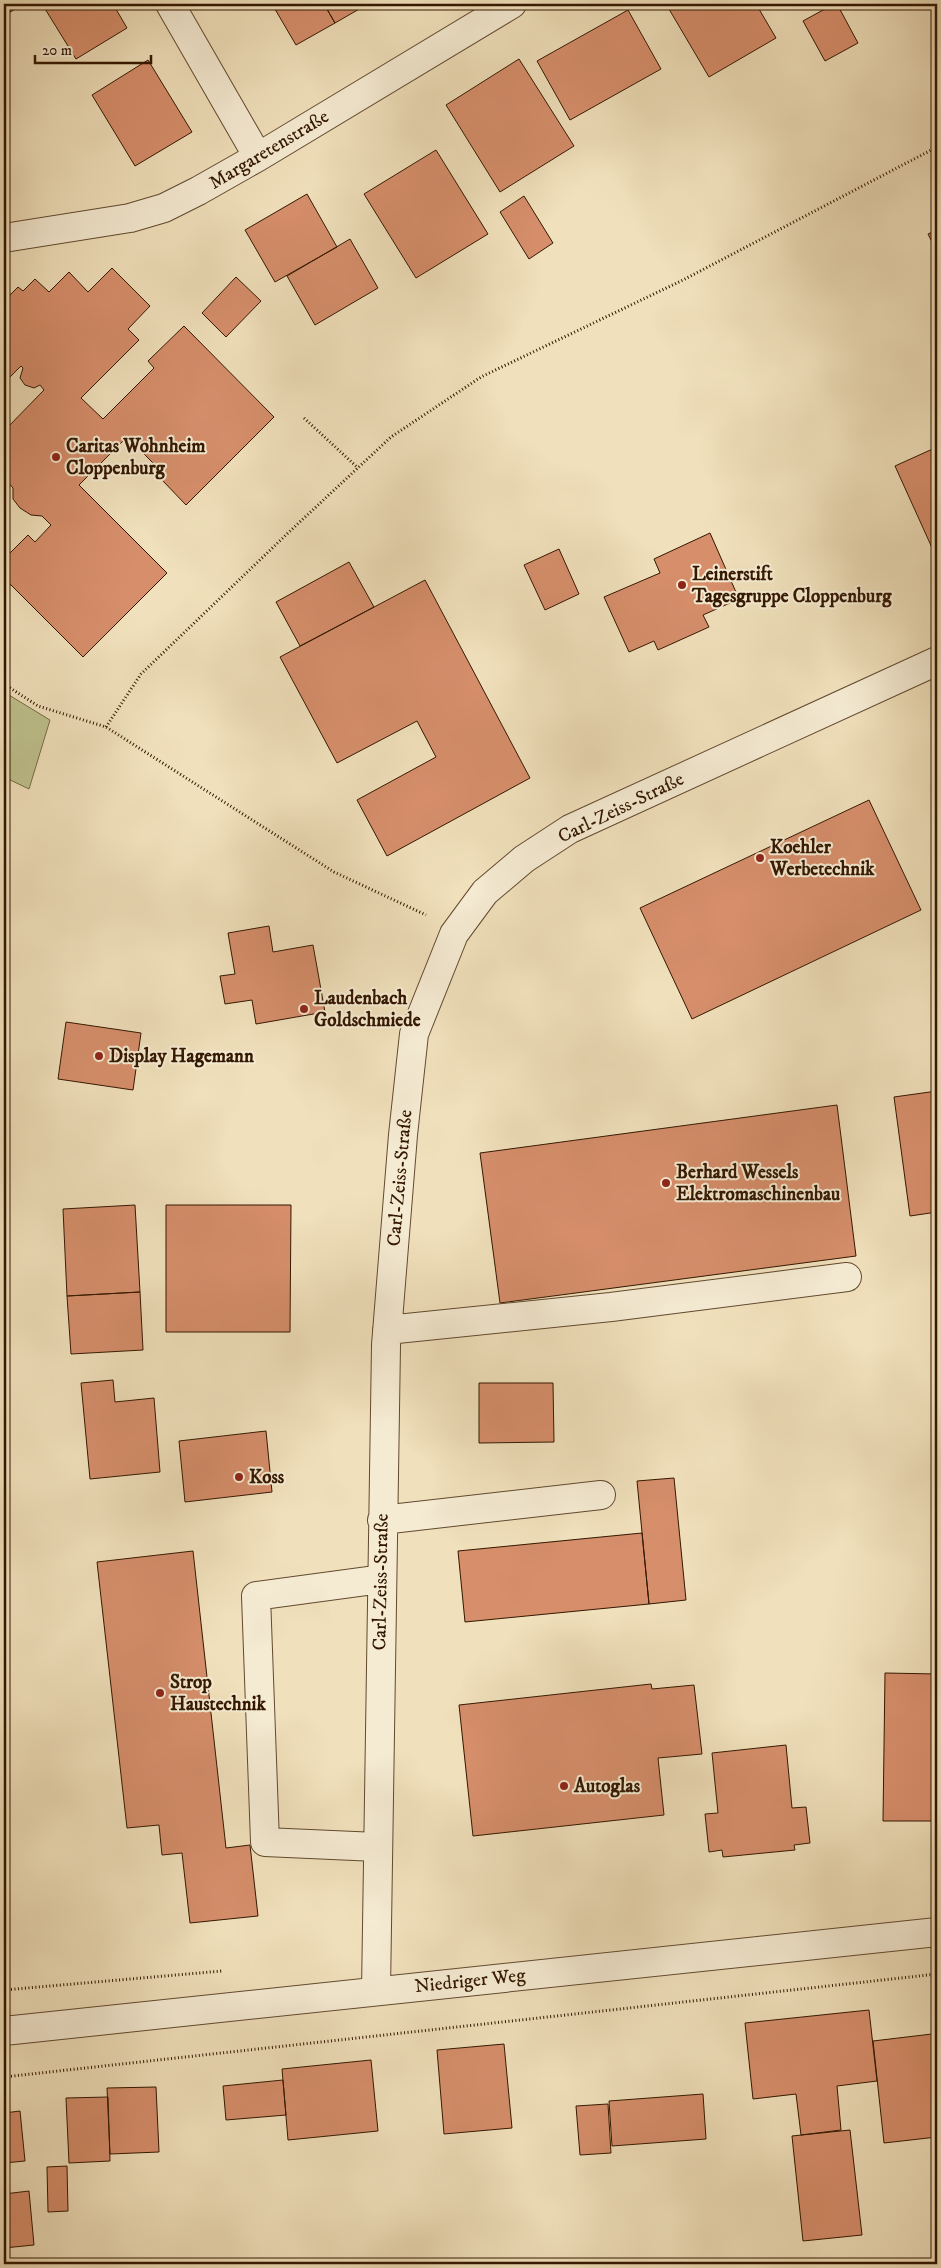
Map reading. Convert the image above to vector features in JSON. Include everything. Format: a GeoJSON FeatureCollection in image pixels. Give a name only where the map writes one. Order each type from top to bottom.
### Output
{"type":"FeatureCollection","features":[{"type":"Feature","properties":{"kind":"street"},"geometry":{"type":"LineString","coordinates":[[170,4],[258,157]]}},
{"type":"Feature","properties":{"kind":"street","name":"Margaretenstraße"},"geometry":{"type":"LineString","coordinates":[[4,238],[130,218],[164,208],[258,157],[512,4]]}},
{"type":"Feature","properties":{"kind":"street","name":"Carl-Zeiss-Straße"},"geometry":{"type":"LineString","coordinates":[[376,1991],[382,1520],[387,1330],[402,1135],[414,1034],[454,934],[485,892],[524,859],[570,829],[937,661]]}},
{"type":"Feature","properties":{"kind":"street"},"geometry":{"type":"LineString","coordinates":[[387,1330],[611,1307],[846,1277]]}},
{"type":"Feature","properties":{"kind":"street"},"geometry":{"type":"LineString","coordinates":[[382,1520],[601,1495]]}},
{"type":"Feature","properties":{"kind":"street"},"geometry":{"type":"LineString","coordinates":[[377,1847],[265,1842],[256,1596],[382,1579]]}},
{"type":"Feature","properties":{"kind":"street","name":"Niedriger Weg"},"geometry":{"type":"LineString","coordinates":[[4,2031],[937,1932]]}},
{"type":"Feature","properties":{"kind":"path"},"geometry":{"type":"LineString","coordinates":[[106,728],[142,674],[391,437],[481,377],[683,280],[937,148]]}},
{"type":"Feature","properties":{"kind":"path"},"geometry":{"type":"LineString","coordinates":[[304,418],[358,468]]}},
{"type":"Feature","properties":{"kind":"path"},"geometry":{"type":"LineString","coordinates":[[4,684],[38,706],[106,728],[334,872],[429,917],[454,934]]}},
{"type":"Feature","properties":{"kind":"path"},"geometry":{"type":"LineString","coordinates":[[4,1990],[228,1970]]}},
{"type":"Feature","properties":{"kind":"path"},"geometry":{"type":"LineString","coordinates":[[4,2077],[937,1974]]}},
{"type":"Feature","properties":{"kind":"green space"},"geometry":{"type":"Polygon","coordinates":[[[4,692],[50,720],[29,789],[4,777],[4,692]]]}},
{"type":"Feature","properties":{"kind":"building"},"geometry":{"type":"Polygon","coordinates":[[[4,4],[23,4],[4,16],[4,4]]]}},
{"type":"Feature","properties":{"kind":"building"},"geometry":{"type":"Polygon","coordinates":[[[42,4],[113,4],[127,28],[76,59],[42,4]]]}},
{"type":"Feature","properties":{"kind":"building"},"geometry":{"type":"Polygon","coordinates":[[[272,4],[324,4],[335,23],[296,45],[272,4]]]}},
{"type":"Feature","properties":{"kind":"building"},"geometry":{"type":"Polygon","coordinates":[[[324,4],[368,4],[335,23],[324,4]]]}},
{"type":"Feature","properties":{"kind":"building"},"geometry":{"type":"Polygon","coordinates":[[[666,4],[756,4],[776,38],[709,77],[666,4]]]}},
{"type":"Feature","properties":{"kind":"building"},"geometry":{"type":"Polygon","coordinates":[[[837,4],[858,43],[825,61],[803,21],[837,4]]]}},
{"type":"Feature","properties":{"kind":"building"},"geometry":{"type":"Polygon","coordinates":[[[628,10],[661,69],[570,120],[537,61],[628,10]]]}},
{"type":"Feature","properties":{"kind":"building"},"geometry":{"type":"Polygon","coordinates":[[[519,59],[574,146],[500,192],[446,105],[519,59]]]}},
{"type":"Feature","properties":{"kind":"building"},"geometry":{"type":"Polygon","coordinates":[[[148,60],[192,132],[135,166],[92,95],[148,60]]]}},
{"type":"Feature","properties":{"kind":"building"},"geometry":{"type":"Polygon","coordinates":[[[436,150],[488,234],[416,278],[364,194],[436,150]]]}},
{"type":"Feature","properties":{"kind":"building"},"geometry":{"type":"Polygon","coordinates":[[[307,194],[337,247],[275,282],[245,230],[307,194]]]}},
{"type":"Feature","properties":{"kind":"building"},"geometry":{"type":"Polygon","coordinates":[[[524,196],[553,243],[529,259],[500,212],[524,196]]]}},
{"type":"Feature","properties":{"kind":"building"},"geometry":{"type":"Polygon","coordinates":[[[937,230],[937,252],[928,234],[937,230]]]}},
{"type":"Feature","properties":{"kind":"building"},"geometry":{"type":"Polygon","coordinates":[[[350,239],[378,288],[315,325],[287,276],[350,239]]]}},
{"type":"Feature","properties":{"kind":"building","name":"Caritas Wohnheim Cloppenburg"},"geometry":{"type":"Polygon","coordinates":[[[112,268],[150,306],[128,329],[139,340],[81,398],[103,419],[154,368],[148,361],[184,326],[274,417],[186,505],[162,480],[166,476],[127,437],[79,485],[167,573],[83,657],[4,578],[4,559],[28,535],[35,542],[51,525],[42,516],[31,515],[20,508],[13,499],[13,488],[4,478],[4,431],[44,390],[40,385],[34,388],[25,385],[20,378],[23,368],[21,366],[4,383],[4,301],[18,287],[23,291],[35,279],[49,292],[69,272],[88,292],[112,268]]]}},
{"type":"Feature","properties":{"kind":"building"},"geometry":{"type":"Polygon","coordinates":[[[236,277],[261,301],[226,337],[202,313],[236,277]]]}},
{"type":"Feature","properties":{"kind":"building"},"geometry":{"type":"Polygon","coordinates":[[[937,447],[937,548],[933,550],[895,466],[937,447]]]}},
{"type":"Feature","properties":{"kind":"building","name":"Leinerstift Tagesgruppe Cloppenburg"},"geometry":{"type":"Polygon","coordinates":[[[710,533],[739,599],[703,615],[709,627],[658,650],[654,641],[629,652],[604,597],[660,573],[654,559],[710,533]]]}},
{"type":"Feature","properties":{"kind":"building"},"geometry":{"type":"Polygon","coordinates":[[[559,549],[579,594],[545,610],[524,565],[559,549]]]}},
{"type":"Feature","properties":{"kind":"building"},"geometry":{"type":"Polygon","coordinates":[[[349,562],[374,607],[300,646],[276,602],[349,562]]]}},
{"type":"Feature","properties":{"kind":"building"},"geometry":{"type":"Polygon","coordinates":[[[425,580],[530,778],[387,856],[357,800],[436,757],[417,721],[337,763],[280,657],[425,580]]]}},
{"type":"Feature","properties":{"kind":"building"},"geometry":{"type":"Polygon","coordinates":[[[869,800],[921,910],[692,1019],[640,908],[869,800]]]}},
{"type":"Feature","properties":{"kind":"building"},"geometry":{"type":"Polygon","coordinates":[[[269,926],[273,952],[313,945],[325,1012],[256,1024],[252,1000],[225,1004],[220,976],[235,974],[228,933],[269,926]]]}},
{"type":"Feature","properties":{"kind":"building","name":"Display Hagemann"},"geometry":{"type":"Polygon","coordinates":[[[66,1022],[141,1033],[133,1090],[58,1079],[66,1022]]]}},
{"type":"Feature","properties":{"kind":"building"},"geometry":{"type":"Polygon","coordinates":[[[937,1091],[937,1212],[910,1216],[894,1097],[937,1091]]]}},
{"type":"Feature","properties":{"kind":"building","name":"Berhard Wessels Elektromaschinenbau"},"geometry":{"type":"Polygon","coordinates":[[[837,1105],[856,1256],[500,1303],[480,1153],[837,1105]]]}},
{"type":"Feature","properties":{"kind":"building"},"geometry":{"type":"Polygon","coordinates":[[[135,1205],[140,1292],[67,1296],[63,1209],[135,1205]]]}},
{"type":"Feature","properties":{"kind":"building"},"geometry":{"type":"Polygon","coordinates":[[[166,1205],[291,1205],[290,1332],[166,1332],[166,1205]]]}},
{"type":"Feature","properties":{"kind":"building"},"geometry":{"type":"Polygon","coordinates":[[[140,1292],[143,1350],[71,1354],[67,1296],[140,1292]]]}},
{"type":"Feature","properties":{"kind":"building"},"geometry":{"type":"Polygon","coordinates":[[[113,1380],[115,1402],[154,1398],[160,1472],[90,1479],[81,1383],[113,1380]]]}},
{"type":"Feature","properties":{"kind":"building"},"geometry":{"type":"Polygon","coordinates":[[[479,1383],[553,1383],[554,1442],[479,1443],[479,1383]]]}},
{"type":"Feature","properties":{"kind":"building"},"geometry":{"type":"Polygon","coordinates":[[[266,1431],[272,1492],[185,1502],[179,1441],[266,1431]]]}},
{"type":"Feature","properties":{"kind":"building"},"geometry":{"type":"Polygon","coordinates":[[[674,1478],[686,1600],[649,1604],[637,1481],[674,1478]]]}},
{"type":"Feature","properties":{"kind":"building"},"geometry":{"type":"Polygon","coordinates":[[[642,1533],[649,1604],[465,1622],[458,1551],[642,1533]]]}},
{"type":"Feature","properties":{"kind":"building","name":"Strop Haustechnik"},"geometry":{"type":"Polygon","coordinates":[[[193,1551],[226,1848],[250,1845],[258,1916],[190,1923],[182,1853],[162,1855],[159,1825],[127,1828],[97,1562],[193,1551]]]}},
{"type":"Feature","properties":{"kind":"building"},"geometry":{"type":"Polygon","coordinates":[[[885,1673],[937,1674],[937,1821],[883,1821],[885,1673]]]}},
{"type":"Feature","properties":{"kind":"building","name":"Autoglas"},"geometry":{"type":"Polygon","coordinates":[[[651,1684],[652,1689],[694,1685],[702,1754],[658,1758],[664,1815],[473,1836],[459,1705],[651,1684]]]}},
{"type":"Feature","properties":{"kind":"building"},"geometry":{"type":"Polygon","coordinates":[[[786,1745],[792,1808],[806,1807],[810,1843],[794,1845],[795,1850],[723,1857],[722,1850],[709,1852],[705,1814],[718,1813],[712,1753],[786,1745]]]}},
{"type":"Feature","properties":{"kind":"building"},"geometry":{"type":"Polygon","coordinates":[[[869,2010],[877,2081],[837,2086],[841,2130],[801,2135],[796,2094],[753,2099],[745,2023],[869,2010]]]}},
{"type":"Feature","properties":{"kind":"building"},"geometry":{"type":"Polygon","coordinates":[[[932,2034],[937,2084],[937,2137],[884,2143],[873,2041],[932,2034]]]}},
{"type":"Feature","properties":{"kind":"building"},"geometry":{"type":"Polygon","coordinates":[[[504,2044],[512,2128],[444,2134],[437,2050],[504,2044]]]}},
{"type":"Feature","properties":{"kind":"building"},"geometry":{"type":"Polygon","coordinates":[[[371,2060],[378,2131],[288,2140],[282,2069],[371,2060]]]}},
{"type":"Feature","properties":{"kind":"building"},"geometry":{"type":"Polygon","coordinates":[[[283,2080],[286,2115],[226,2120],[223,2086],[283,2080]]]}},
{"type":"Feature","properties":{"kind":"building"},"geometry":{"type":"Polygon","coordinates":[[[156,2087],[159,2152],[110,2154],[107,2088],[156,2087]]]}},
{"type":"Feature","properties":{"kind":"building"},"geometry":{"type":"Polygon","coordinates":[[[703,2094],[706,2139],[612,2146],[609,2101],[703,2094]]]}},
{"type":"Feature","properties":{"kind":"building"},"geometry":{"type":"Polygon","coordinates":[[[108,2097],[110,2161],[69,2163],[66,2098],[108,2097]]]}},
{"type":"Feature","properties":{"kind":"building"},"geometry":{"type":"Polygon","coordinates":[[[608,2104],[611,2153],[580,2155],[576,2106],[608,2104]]]}},
{"type":"Feature","properties":{"kind":"building"},"geometry":{"type":"Polygon","coordinates":[[[20,2111],[25,2161],[4,2163],[4,2113],[20,2111]]]}},
{"type":"Feature","properties":{"kind":"building"},"geometry":{"type":"Polygon","coordinates":[[[850,2130],[862,2235],[803,2241],[792,2136],[850,2130]]]}},
{"type":"Feature","properties":{"kind":"building"},"geometry":{"type":"Polygon","coordinates":[[[67,2166],[68,2211],[48,2212],[47,2167],[67,2166]]]}},
{"type":"Feature","properties":{"kind":"building"},"geometry":{"type":"Polygon","coordinates":[[[29,2191],[34,2245],[4,2248],[4,2194],[29,2191]]]}},
{"type":"Feature","properties":{"kind":"place","name":"Caritas Wohnheim Cloppenburg"},"geometry":{"type":"Point","coordinates":[56,457]}},
{"type":"Feature","properties":{"kind":"place","name":"Leinerstift Tagesgruppe Cloppenburg"},"geometry":{"type":"Point","coordinates":[682,585]}},
{"type":"Feature","properties":{"kind":"place","name":"Koehler Werbetechnik"},"geometry":{"type":"Point","coordinates":[760,858]}},
{"type":"Feature","properties":{"kind":"place","name":"Laudenbach Goldschmiede"},"geometry":{"type":"Point","coordinates":[304,1009]}},
{"type":"Feature","properties":{"kind":"place","name":"Display Hagemann"},"geometry":{"type":"Point","coordinates":[99,1056]}},
{"type":"Feature","properties":{"kind":"place","name":"Berhard Wessels Elektromaschinenbau"},"geometry":{"type":"Point","coordinates":[666,1183]}},
{"type":"Feature","properties":{"kind":"place","name":"Koss"},"geometry":{"type":"Point","coordinates":[239,1477]}},
{"type":"Feature","properties":{"kind":"place","name":"Strop Haustechnik"},"geometry":{"type":"Point","coordinates":[160,1693]}},
{"type":"Feature","properties":{"kind":"place","name":"Autoglas"},"geometry":{"type":"Point","coordinates":[564,1786]}}]}
